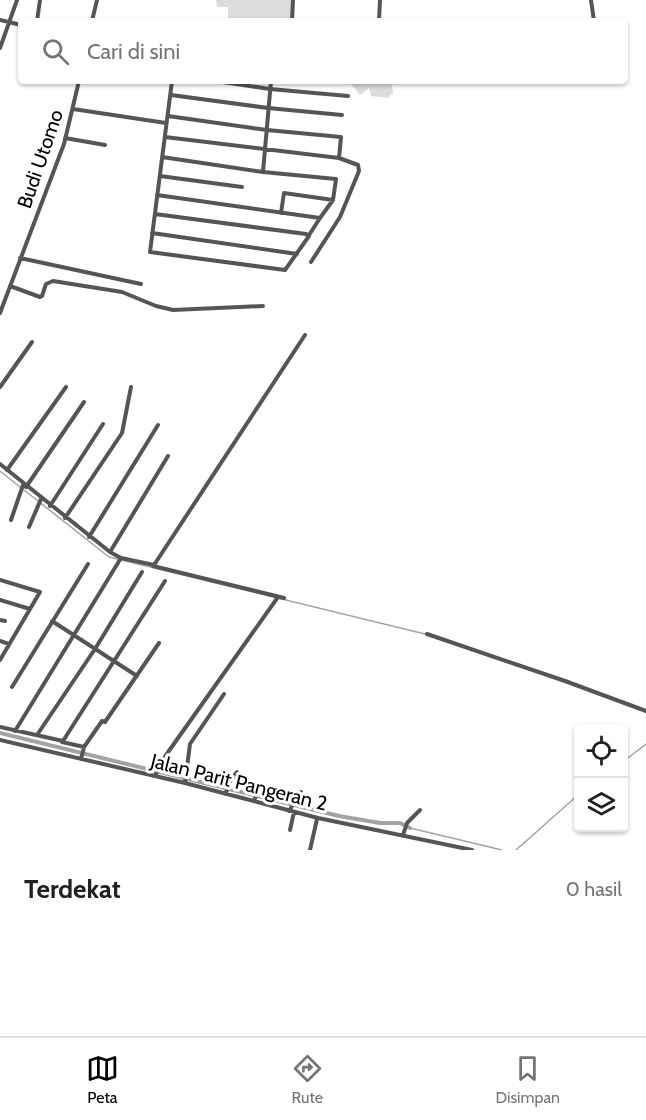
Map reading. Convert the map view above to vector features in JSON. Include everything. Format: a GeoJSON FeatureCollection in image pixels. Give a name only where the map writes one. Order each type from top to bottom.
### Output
{"type":"FeatureCollection","features":[{"type":"Feature","properties":{"kind":"street"},"geometry":{"type":"LineString","coordinates":[[0,48],[16,0]]}},
{"type":"Feature","properties":{"kind":"street"},"geometry":{"type":"LineString","coordinates":[[37,18],[40,0]]}},
{"type":"Feature","properties":{"kind":"street"},"geometry":{"type":"LineString","coordinates":[[93,18],[97,0]]}},
{"type":"Feature","properties":{"kind":"street"},"geometry":{"type":"LineString","coordinates":[[292,18],[293,0]]}},
{"type":"Feature","properties":{"kind":"street"},"geometry":{"type":"LineString","coordinates":[[379,18],[380,0]]}},
{"type":"Feature","properties":{"kind":"street"},"geometry":{"type":"LineString","coordinates":[[591,0],[594,18]]}},
{"type":"Feature","properties":{"kind":"street"},"geometry":{"type":"LineString","coordinates":[[0,20],[18,24]]}},
{"type":"Feature","properties":{"kind":"street","name":"Budi Utomo"},"geometry":{"type":"LineString","coordinates":[[0,313],[65,138],[79,84]]}},
{"type":"Feature","properties":{"kind":"street"},"geometry":{"type":"LineString","coordinates":[[162,157],[263,172],[336,179],[333,200],[285,270],[150,252],[166,123],[171,96],[172,84]]}},
{"type":"Feature","properties":{"kind":"street"},"geometry":{"type":"LineString","coordinates":[[236,84],[348,96]]}},
{"type":"Feature","properties":{"kind":"street"},"geometry":{"type":"LineString","coordinates":[[263,172],[271,84]]}},
{"type":"Feature","properties":{"kind":"street"},"geometry":{"type":"LineString","coordinates":[[171,96],[342,115]]}},
{"type":"Feature","properties":{"kind":"street"},"geometry":{"type":"LineString","coordinates":[[73,109],[166,123]]}},
{"type":"Feature","properties":{"kind":"street"},"geometry":{"type":"LineString","coordinates":[[168,116],[341,137],[339,158]]}},
{"type":"Feature","properties":{"kind":"street"},"geometry":{"type":"LineString","coordinates":[[165,137],[339,158],[358,165],[359,171],[340,217],[311,262]]}},
{"type":"Feature","properties":{"kind":"street"},"geometry":{"type":"LineString","coordinates":[[65,138],[105,145]]}},
{"type":"Feature","properties":{"kind":"street"},"geometry":{"type":"LineString","coordinates":[[160,176],[242,187]]}},
{"type":"Feature","properties":{"kind":"street"},"geometry":{"type":"LineString","coordinates":[[281,213],[284,193],[333,200]]}},
{"type":"Feature","properties":{"kind":"street"},"geometry":{"type":"LineString","coordinates":[[157,195],[320,218]]}},
{"type":"Feature","properties":{"kind":"street"},"geometry":{"type":"LineString","coordinates":[[155,214],[240,224],[309,236]]}},
{"type":"Feature","properties":{"kind":"street"},"geometry":{"type":"LineString","coordinates":[[152,233],[297,254]]}},
{"type":"Feature","properties":{"kind":"street"},"geometry":{"type":"LineString","coordinates":[[20,258],[141,284]]}},
{"type":"Feature","properties":{"kind":"street"},"geometry":{"type":"LineString","coordinates":[[10,286],[39,297],[42,296],[46,284],[53,281],[122,292],[156,306],[173,310],[263,306]]}},
{"type":"Feature","properties":{"kind":"street"},"geometry":{"type":"LineString","coordinates":[[0,295],[5,298]]}},
{"type":"Feature","properties":{"kind":"street"},"geometry":{"type":"LineString","coordinates":[[153,566],[305,335]]}},
{"type":"Feature","properties":{"kind":"street"},"geometry":{"type":"LineString","coordinates":[[0,387],[32,342]]}},
{"type":"Feature","properties":{"kind":"street"},"geometry":{"type":"LineString","coordinates":[[7,470],[66,387]]}},
{"type":"Feature","properties":{"kind":"street"},"geometry":{"type":"LineString","coordinates":[[65,518],[122,433],[131,387]]}},
{"type":"Feature","properties":{"kind":"street"},"geometry":{"type":"LineString","coordinates":[[11,520],[23,487],[84,402]]}},
{"type":"Feature","properties":{"kind":"street"},"geometry":{"type":"LineString","coordinates":[[50,506],[103,424]]}},
{"type":"Feature","properties":{"kind":"street"},"geometry":{"type":"LineString","coordinates":[[89,537],[158,425]]}},
{"type":"Feature","properties":{"kind":"street"},"geometry":{"type":"LineString","coordinates":[[110,552],[168,456]]}},
{"type":"Feature","properties":{"kind":"street"},"geometry":{"type":"LineString","coordinates":[[0,464],[40,502],[50,506],[121,559],[278,599],[284,598]]}},
{"type":"Feature","properties":{"kind":"street"},"geometry":{"type":"LineString","coordinates":[[29,527],[40,502]]}},
{"type":"Feature","properties":{"kind":"street"},"geometry":{"type":"LineString","coordinates":[[15,730],[121,559]]}},
{"type":"Feature","properties":{"kind":"street"},"geometry":{"type":"LineString","coordinates":[[12,687],[88,564]]}},
{"type":"Feature","properties":{"kind":"street"},"geometry":{"type":"LineString","coordinates":[[37,735],[95,649],[142,572]]}},
{"type":"Feature","properties":{"kind":"street"},"geometry":{"type":"LineString","coordinates":[[0,580],[40,592],[0,660]]}},
{"type":"Feature","properties":{"kind":"street"},"geometry":{"type":"LineString","coordinates":[[62,742],[165,581]]}},
{"type":"Feature","properties":{"kind":"street"},"geometry":{"type":"LineString","coordinates":[[156,775],[159,767],[278,599]]}},
{"type":"Feature","properties":{"kind":"street"},"geometry":{"type":"LineString","coordinates":[[0,600],[30,609]]}},
{"type":"Feature","properties":{"kind":"street"},"geometry":{"type":"LineString","coordinates":[[52,621],[137,676]]}},
{"type":"Feature","properties":{"kind":"street"},"geometry":{"type":"LineString","coordinates":[[427,634],[646,711]]}},
{"type":"Feature","properties":{"kind":"street"},"geometry":{"type":"LineString","coordinates":[[0,642],[9,644]]}},
{"type":"Feature","properties":{"kind":"street"},"geometry":{"type":"LineString","coordinates":[[81,758],[83,748],[102,721],[105,722],[159,643]]}},
{"type":"Feature","properties":{"kind":"street"},"geometry":{"type":"LineString","coordinates":[[186,780],[190,744],[224,694]]}},
{"type":"Feature","properties":{"kind":"street"},"geometry":{"type":"LineString","coordinates":[[0,727],[83,748]]}},
{"type":"Feature","properties":{"kind":"street","name":"Jalan Parit Pangeran 2"},"geometry":{"type":"LineString","coordinates":[[0,740],[186,780],[226,792],[274,799],[291,811],[318,818],[472,850]]}},
{"type":"Feature","properties":{"kind":"street"},"geometry":{"type":"LineString","coordinates":[[226,792],[228,784],[237,772]]}},
{"type":"Feature","properties":{"kind":"street"},"geometry":{"type":"LineString","coordinates":[[256,798],[259,788]]}},
{"type":"Feature","properties":{"kind":"street"},"geometry":{"type":"LineString","coordinates":[[290,830],[292,803],[301,792]]}},
{"type":"Feature","properties":{"kind":"street"},"geometry":{"type":"LineString","coordinates":[[403,836],[407,823],[420,810]]}},
{"type":"Feature","properties":{"kind":"street"},"geometry":{"type":"LineString","coordinates":[[310,850],[318,818]]}},
{"type":"Feature","properties":{"kind":"shaded area"},"geometry":{"type":"Polygon","coordinates":[[[216,0],[291,0],[291,18],[228,18],[228,7],[217,7],[216,0]]]}},
{"type":"Feature","properties":{"kind":"shaded area"},"geometry":{"type":"Polygon","coordinates":[[[351,84],[393,84],[393,93],[388,98],[371,96],[369,88],[360,95],[351,84]]]}},
{"type":"Feature","properties":{"kind":"waterway"},"geometry":{"type":"LineString","coordinates":[[0,471],[20,487]]}},
{"type":"Feature","properties":{"kind":"waterway"},"geometry":{"type":"LineString","coordinates":[[24,490],[109,557],[425,634]]}},
{"type":"Feature","properties":{"kind":"waterway"},"geometry":{"type":"LineString","coordinates":[[0,733],[339,816],[380,823],[400,823],[410,828]]}},
{"type":"Feature","properties":{"kind":"waterway"},"geometry":{"type":"LineString","coordinates":[[628,758],[646,744]]}},
{"type":"Feature","properties":{"kind":"waterway"},"geometry":{"type":"LineString","coordinates":[[516,850],[574,799]]}},
{"type":"Feature","properties":{"kind":"waterway"},"geometry":{"type":"LineString","coordinates":[[410,828],[502,850]]}}]}
